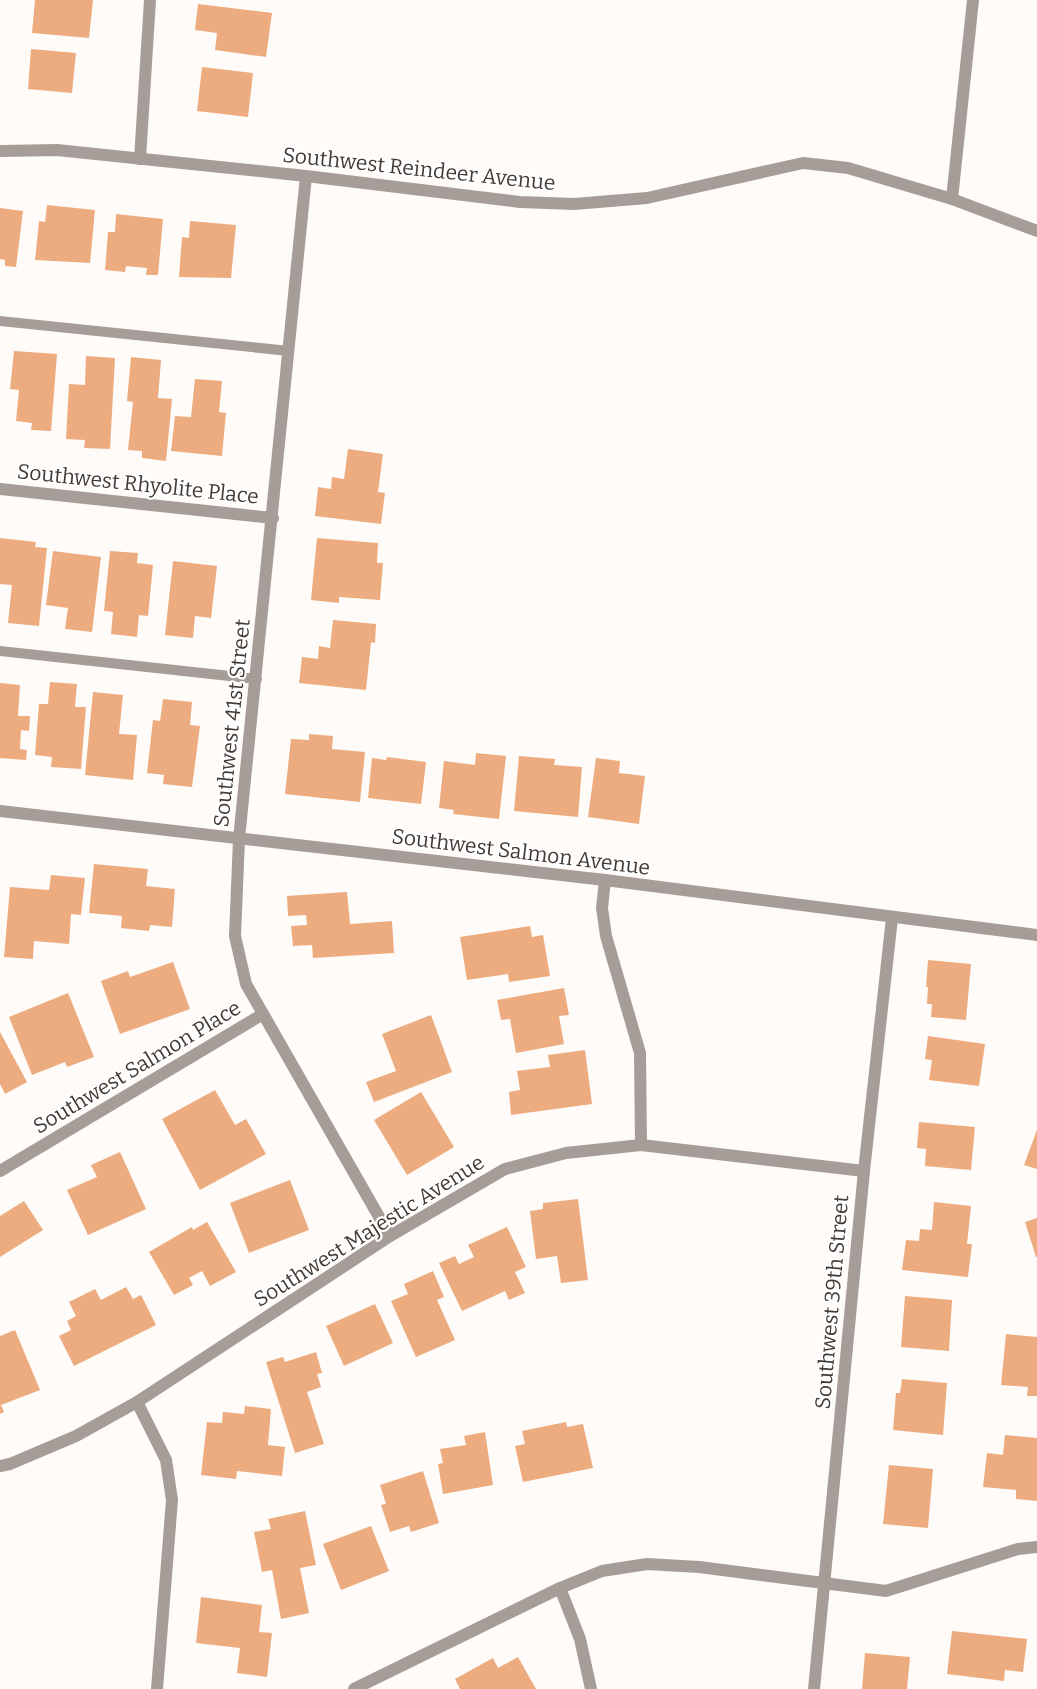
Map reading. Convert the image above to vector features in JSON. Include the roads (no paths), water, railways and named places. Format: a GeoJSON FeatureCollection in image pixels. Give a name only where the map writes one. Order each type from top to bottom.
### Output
{"type":"FeatureCollection","features":[{"type":"Feature","properties":{"kind":"street"},"geometry":{"type":"LineString","coordinates":[[140,159],[150,0]]}},
{"type":"Feature","properties":{"kind":"street"},"geometry":{"type":"LineString","coordinates":[[952,200],[973,0]]}},
{"type":"Feature","properties":{"kind":"street","name":"Southwest Reindeer Avenue"},"geometry":{"type":"LineString","coordinates":[[0,151],[57,150],[306,176],[520,202],[573,204],[647,198],[803,164],[848,168],[952,200],[1037,231]]}},
{"type":"Feature","properties":{"kind":"street","name":"Southwest 41st Street"},"geometry":{"type":"LineString","coordinates":[[306,176],[257,679],[239,839],[235,936],[246,984],[390,1236]]}},
{"type":"Feature","properties":{"kind":"street","name":"Southwest Rhyolite Place"},"geometry":{"type":"LineString","coordinates":[[0,489],[273,518]]}},
{"type":"Feature","properties":{"kind":"street","name":"Southwest Salmon Avenue"},"geometry":{"type":"LineString","coordinates":[[0,811],[605,880],[1037,935]]}},
{"type":"Feature","properties":{"kind":"street"},"geometry":{"type":"LineString","coordinates":[[605,880],[602,908],[606,936],[640,1053],[641,1145]]}},
{"type":"Feature","properties":{"kind":"street","name":"Southwest 39th Street"},"geometry":{"type":"LineString","coordinates":[[814,1689],[826,1584],[864,1171],[892,918]]}},
{"type":"Feature","properties":{"kind":"street","name":"Southwest Salmon Place"},"geometry":{"type":"LineString","coordinates":[[0,1171],[263,1014]]}},
{"type":"Feature","properties":{"kind":"street","name":"Southwest Majestic Avenue"},"geometry":{"type":"LineString","coordinates":[[0,1466],[10,1464],[76,1436],[137,1402],[390,1236],[506,1169],[566,1153],[641,1145],[864,1171]]}},
{"type":"Feature","properties":{"kind":"street"},"geometry":{"type":"LineString","coordinates":[[137,1402],[166,1460],[172,1500],[157,1689]]}},
{"type":"Feature","properties":{"kind":"street"},"geometry":{"type":"LineString","coordinates":[[354,1689],[560,1588],[602,1571],[647,1564],[699,1567],[886,1591],[1018,1549],[1037,1547]]}},
{"type":"Feature","properties":{"kind":"street"},"geometry":{"type":"LineString","coordinates":[[560,1588],[580,1639],[591,1689]]}},
{"type":"Feature","properties":{"kind":"lane"},"geometry":{"type":"LineString","coordinates":[[0,321],[289,351]]}},
{"type":"Feature","properties":{"kind":"lane"},"geometry":{"type":"LineString","coordinates":[[0,651],[257,679]]}}]}
